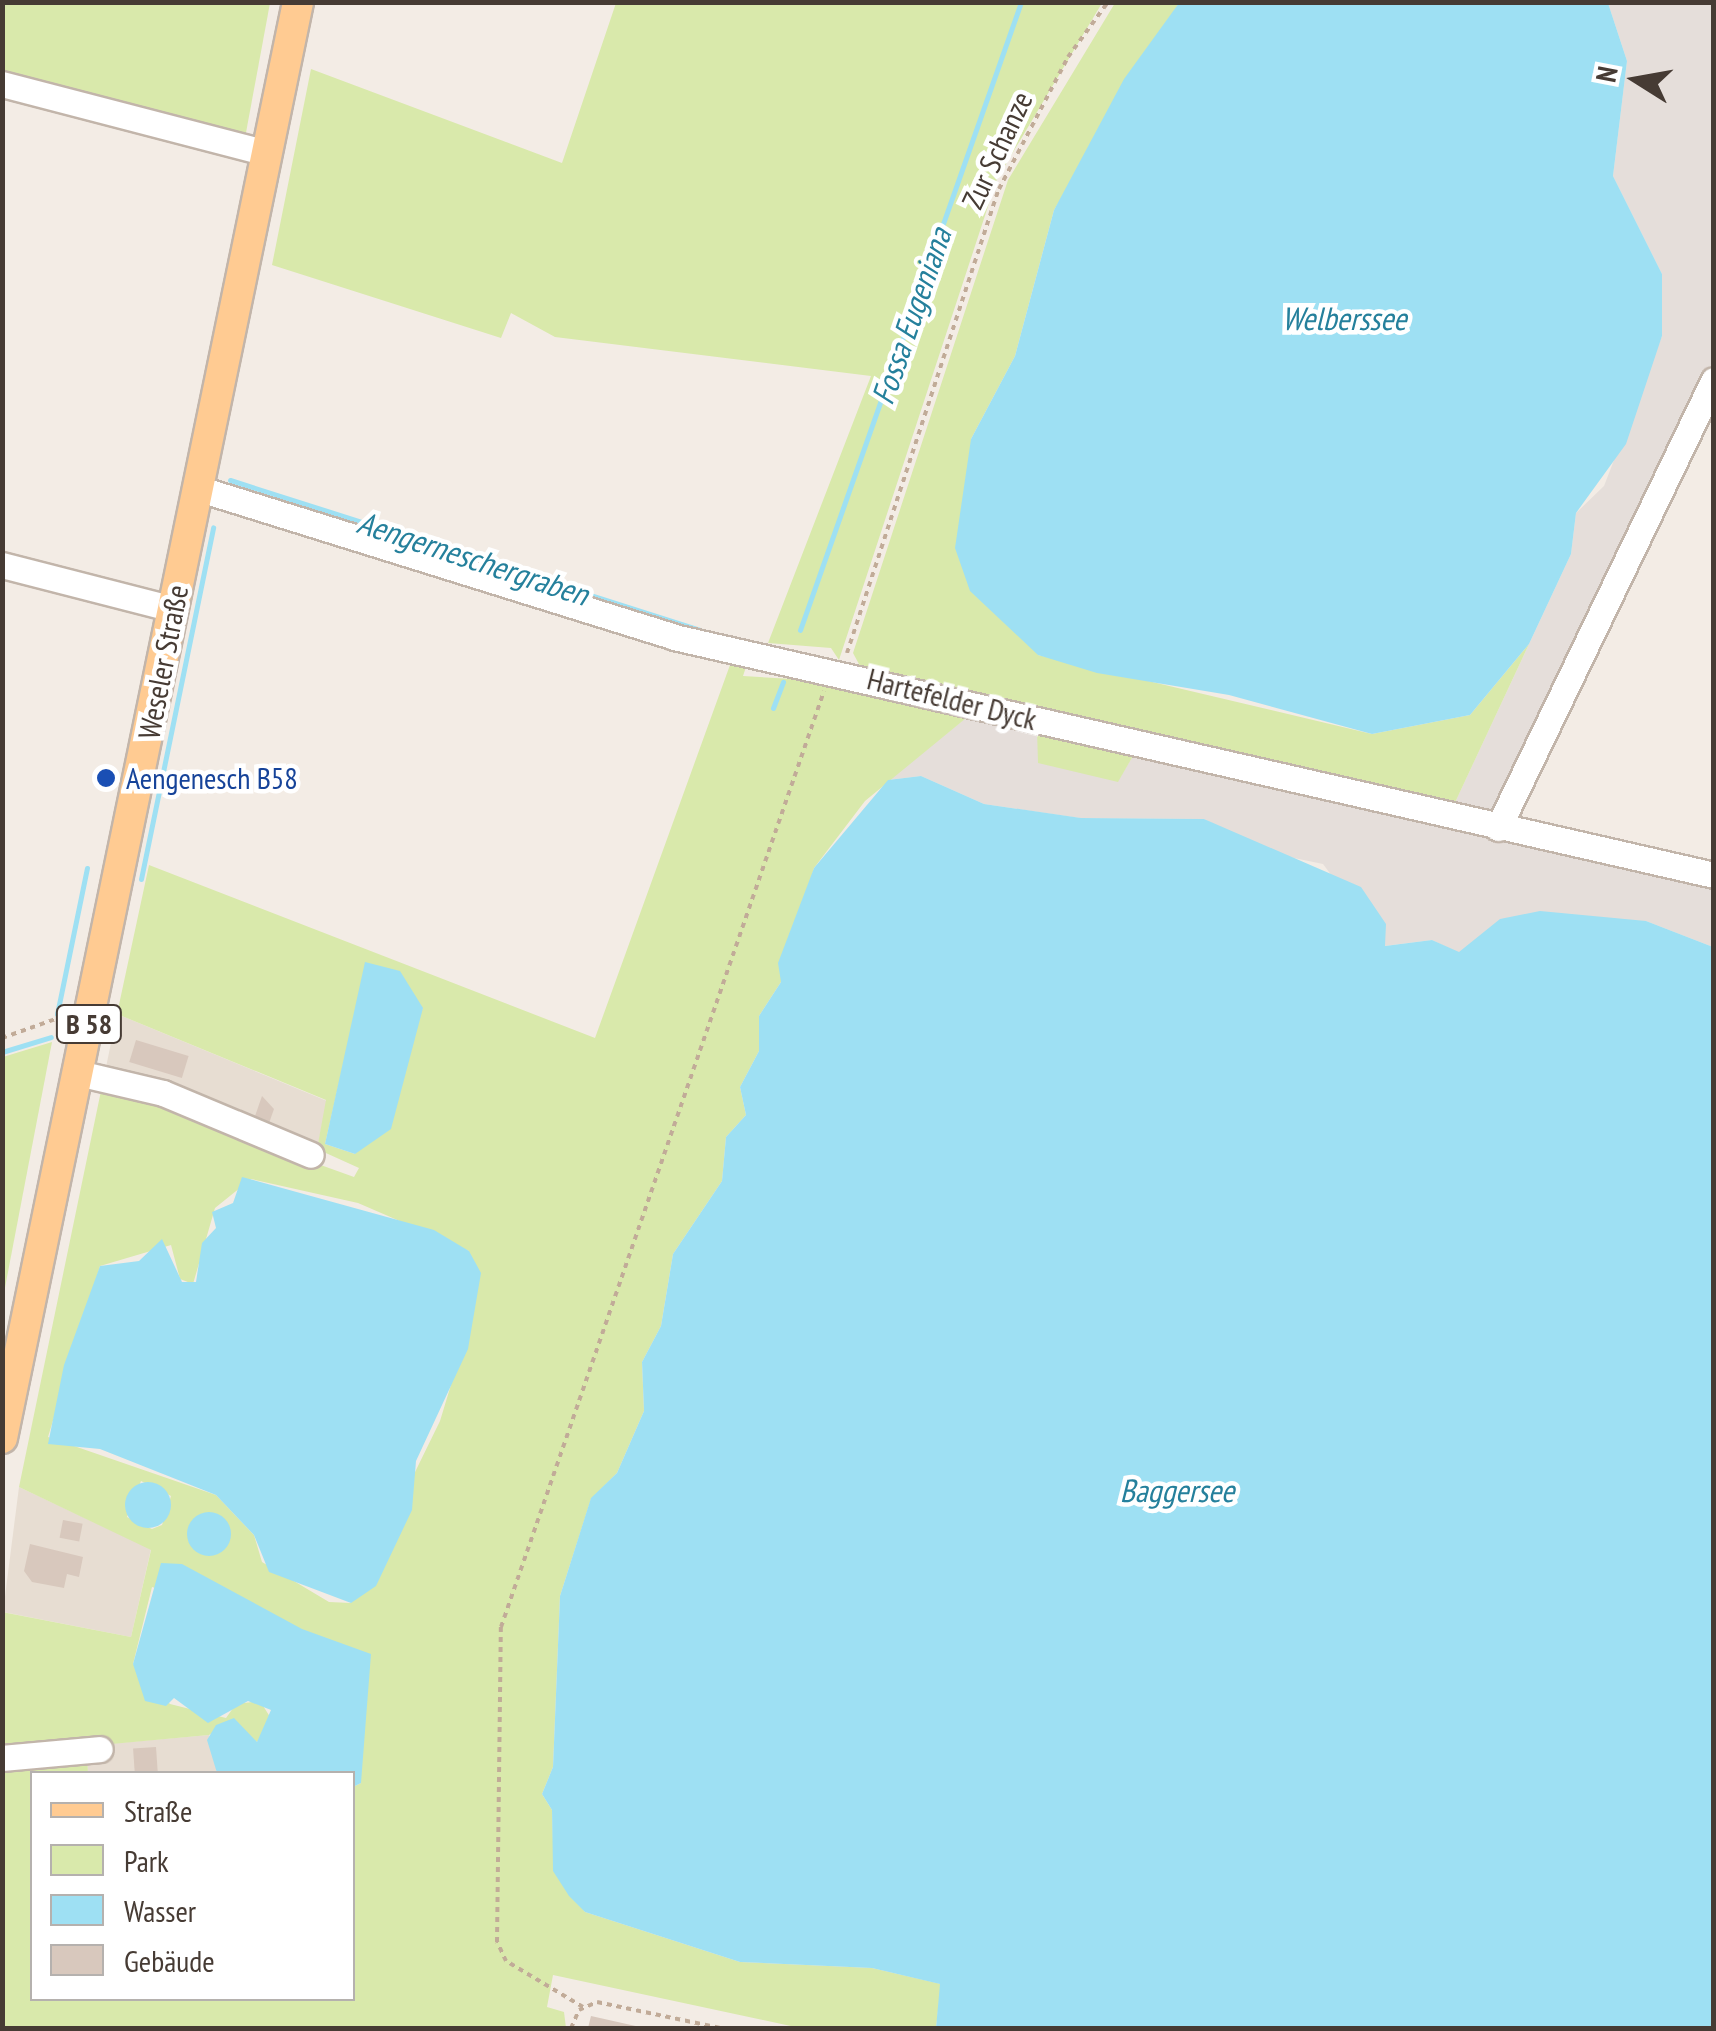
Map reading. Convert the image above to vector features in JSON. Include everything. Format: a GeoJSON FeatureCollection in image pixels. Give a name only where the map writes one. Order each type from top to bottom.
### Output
{"type":"FeatureCollection","features":[{"type":"Feature","properties":{"kind":"main road","name":"Weseler Straße"},"geometry":{"type":"LineString","coordinates":[[2,1438],[298,2]]}},
{"type":"Feature","properties":{"kind":"street"},"geometry":{"type":"LineString","coordinates":[[2,84],[268,153]]}},
{"type":"Feature","properties":{"kind":"street"},"geometry":{"type":"LineString","coordinates":[[1498,828],[1714,380]]}},
{"type":"Feature","properties":{"kind":"street","name":"Hartefelder Dyck"},"geometry":{"type":"LineString","coordinates":[[200,489],[674,637],[838,670],[1498,828],[1714,875]]}},
{"type":"Feature","properties":{"kind":"street"},"geometry":{"type":"LineString","coordinates":[[2,564],[173,609]]}},
{"type":"Feature","properties":{"kind":"street"},"geometry":{"type":"LineString","coordinates":[[78,1073],[163,1092],[311,1155]]}},
{"type":"Feature","properties":{"kind":"street"},"geometry":{"type":"LineString","coordinates":[[2,1758],[100,1748]]}},
{"type":"Feature","properties":{"kind":"path","name":"Zur Schanze"},"geometry":{"type":"LineString","coordinates":[[583,2007],[506,1961],[497,1942],[501,1627],[822,694],[838,670],[999,190],[1068,56],[1108,2]]}},
{"type":"Feature","properties":{"kind":"path"},"geometry":{"type":"LineString","coordinates":[[2,1038],[92,1006]]}},
{"type":"Feature","properties":{"kind":"path"},"geometry":{"type":"LineString","coordinates":[[571,2028],[583,2007],[720,2028]]}},
{"type":"Feature","properties":{"kind":"path"},"geometry":{"type":"LineString","coordinates":[[870,2028],[881,2028]]}},
{"type":"Feature","properties":{"kind":"shaded area"},"geometry":{"type":"Polygon","coordinates":[[[1608,3],[1713,3],[1713,398],[1516,808],[1524,825],[1713,866],[1713,947],[1646,921],[1477,940],[1459,953],[1432,940],[1384,946],[1323,864],[1265,852],[1204,819],[1080,818],[984,804],[921,776],[888,780],[971,714],[1037,731],[1118,781],[1133,756],[1444,826],[1571,554],[1576,513],[1604,486],[1662,336],[1662,274],[1613,176],[1627,61],[1608,3]]]}},
{"type":"Feature","properties":{"kind":"shaded area"},"geometry":{"type":"Polygon","coordinates":[[[117,1014],[327,1101],[317,1149],[105,1072],[117,1014]]]}},
{"type":"Feature","properties":{"kind":"shaded area"},"geometry":{"type":"Polygon","coordinates":[[[19,1487],[151,1549],[131,1637],[3,1612],[19,1487]]]}},
{"type":"Feature","properties":{"kind":"shaded area"},"geometry":{"type":"Polygon","coordinates":[[[209,1735],[217,1771],[88,1771],[87,1753],[106,1744],[209,1735]]]}},
{"type":"Feature","properties":{"kind":"green space"},"geometry":{"type":"Polygon","coordinates":[[[2,3],[270,3],[245,138],[3,75],[2,3]]]}},
{"type":"Feature","properties":{"kind":"green space"},"geometry":{"type":"Polygon","coordinates":[[[616,3],[1102,3],[997,179],[839,660],[831,648],[768,643],[871,376],[555,337],[511,313],[501,338],[272,265],[311,69],[562,163],[616,3]]]}},
{"type":"Feature","properties":{"kind":"green space"},"geometry":{"type":"Polygon","coordinates":[[[1115,3],[1179,3],[1054,210],[1015,356],[971,439],[1038,655],[1372,734],[1470,715],[1529,644],[1452,809],[860,666],[853,653],[1008,180],[1115,3]]]}},
{"type":"Feature","properties":{"kind":"green space"},"geometry":{"type":"Polygon","coordinates":[[[730,665],[746,667],[743,676],[844,682],[971,714],[865,801],[814,868],[781,982],[759,1016],[759,1051],[740,1087],[746,1115],[726,1137],[722,1181],[673,1254],[661,1326],[642,1362],[644,1411],[617,1473],[591,1499],[560,1596],[553,1767],[542,1794],[552,1810],[554,1871],[585,1912],[740,1962],[872,1968],[941,1984],[936,2028],[800,2028],[553,1975],[547,2007],[564,2012],[566,2028],[3,2028],[3,1762],[87,1753],[88,1771],[30,1771],[30,2001],[355,2001],[355,1786],[361,1783],[331,1641],[152,1587],[133,1664],[170,1704],[226,1718],[236,1704],[260,1701],[272,1720],[257,1742],[230,1721],[209,1735],[3,1754],[2,1612],[131,1637],[151,1550],[19,1487],[102,1086],[354,1177],[359,1168],[317,1149],[326,1100],[117,1014],[149,865],[595,1038],[730,665]],[[423,1008],[348,1043],[325,1144],[355,1154],[423,1008]],[[251,1179],[215,1208],[193,1284],[180,1279],[171,1245],[100,1266],[48,1437],[216,1495],[254,1535],[262,1562],[329,1602],[351,1603],[440,1421],[460,1355],[469,1251],[358,1203],[251,1179]],[[141,1481],[127,1517],[152,1529],[162,1525],[171,1496],[141,1481]]]}},
{"type":"Feature","properties":{"kind":"green space"},"geometry":{"type":"Polygon","coordinates":[[[1037,731],[1133,756],[1118,782],[1038,763],[1037,731]]]}},
{"type":"Feature","properties":{"kind":"green space"},"geometry":{"type":"Polygon","coordinates":[[[52,1042],[3,1298],[3,1057],[52,1042]]]}},
{"type":"Feature","properties":{"kind":"water","name":"Welberssee"},"geometry":{"type":"Polygon","coordinates":[[[1179,3],[1608,3],[1627,61],[1613,176],[1662,274],[1662,336],[1626,444],[1576,513],[1571,554],[1529,644],[1470,715],[1372,734],[1229,695],[1097,673],[1038,655],[970,591],[955,548],[971,439],[1015,356],[1054,210],[1124,79],[1179,3]]]}},
{"type":"Feature","properties":{"kind":"water","name":"Baggersee"},"geometry":{"type":"Polygon","coordinates":[[[921,776],[984,804],[1081,818],[1204,819],[1361,887],[1386,924],[1385,946],[1432,940],[1459,952],[1500,919],[1540,911],[1646,921],[1713,947],[1713,2028],[936,2028],[940,1984],[872,1968],[740,1962],[585,1912],[553,1871],[552,1810],[542,1794],[553,1767],[560,1596],[591,1498],[617,1473],[644,1411],[642,1362],[661,1326],[673,1254],[722,1181],[726,1137],[746,1115],[740,1087],[759,1051],[759,1016],[781,982],[778,963],[814,868],[888,780],[921,776]]]}},
{"type":"Feature","properties":{"kind":"water"},"geometry":{"type":"Polygon","coordinates":[[[365,962],[400,971],[423,1008],[391,1129],[355,1154],[325,1144],[365,962]]]}},
{"type":"Feature","properties":{"kind":"water"},"geometry":{"type":"Polygon","coordinates":[[[242,1177],[434,1230],[469,1251],[481,1273],[468,1349],[416,1461],[412,1510],[376,1586],[351,1603],[269,1572],[254,1535],[216,1495],[100,1449],[48,1444],[64,1365],[100,1266],[139,1261],[162,1239],[182,1282],[196,1282],[202,1243],[216,1228],[212,1212],[233,1203],[242,1177]]]}},
{"type":"Feature","properties":{"kind":"water"},"geometry":{"type":"Polygon","coordinates":[[[148,1482],[164,1489],[171,1505],[164,1521],[148,1528],[132,1521],[125,1505],[132,1489],[148,1482]]]}},
{"type":"Feature","properties":{"kind":"water"},"geometry":{"type":"Polygon","coordinates":[[[209,1512],[224,1519],[231,1534],[224,1549],[209,1556],[194,1549],[187,1534],[194,1519],[209,1512]]]}},
{"type":"Feature","properties":{"kind":"water"},"geometry":{"type":"Polygon","coordinates":[[[161,1563],[182,1564],[302,1629],[371,1654],[361,1783],[355,1786],[355,1771],[216,1771],[207,1740],[216,1725],[234,1718],[257,1742],[271,1710],[248,1701],[208,1723],[174,1698],[166,1706],[145,1701],[133,1664],[161,1563]]]}},
{"type":"Feature","properties":{"kind":"building"},"geometry":{"type":"Polygon","coordinates":[[[136,1040],[189,1056],[182,1078],[129,1062],[136,1040]]]}},
{"type":"Feature","properties":{"kind":"building"},"geometry":{"type":"Polygon","coordinates":[[[262,1096],[274,1109],[268,1126],[253,1122],[262,1096]]]}},
{"type":"Feature","properties":{"kind":"building"},"geometry":{"type":"Polygon","coordinates":[[[63,1520],[83,1524],[79,1541],[60,1538],[63,1520]]]}},
{"type":"Feature","properties":{"kind":"building"},"geometry":{"type":"Polygon","coordinates":[[[30,1544],[83,1557],[79,1577],[67,1574],[64,1588],[32,1582],[24,1571],[30,1544]]]}},
{"type":"Feature","properties":{"kind":"building"},"geometry":{"type":"Polygon","coordinates":[[[156,1747],[158,1771],[135,1771],[133,1749],[156,1747]]]}},
{"type":"Feature","properties":{"kind":"building"},"geometry":{"type":"Polygon","coordinates":[[[591,2016],[640,2027],[640,2028],[588,2028],[591,2016]]]}},
{"type":"Feature","properties":{"kind":"waterway","name":"Fossa Eugeniana"},"geometry":{"type":"LineString","coordinates":[[800,630],[1021,2]]}},
{"type":"Feature","properties":{"kind":"waterway","name":"Aengerneschergraben"},"geometry":{"type":"LineString","coordinates":[[230,480],[700,630]]}},
{"type":"Feature","properties":{"kind":"waterway","name":"Aengerneschergraben"},"geometry":{"type":"LineString","coordinates":[[141,879],[213,527]]}},
{"type":"Feature","properties":{"kind":"waterway","name":"Fossa Eugeniana"},"geometry":{"type":"LineString","coordinates":[[773,708],[783,682]]}},
{"type":"Feature","properties":{"kind":"waterway","name":"Aengerneschergraben"},"geometry":{"type":"LineString","coordinates":[[57,1014],[87,868]]}},
{"type":"Feature","properties":{"kind":"waterway","name":"Aengerneschergraben"},"geometry":{"type":"LineString","coordinates":[[2,1052],[51,1037]]}},
{"type":"Feature","properties":{"kind":"place","name":"Aengenesch B58"},"geometry":{"type":"Point","coordinates":[106,778]}}]}
